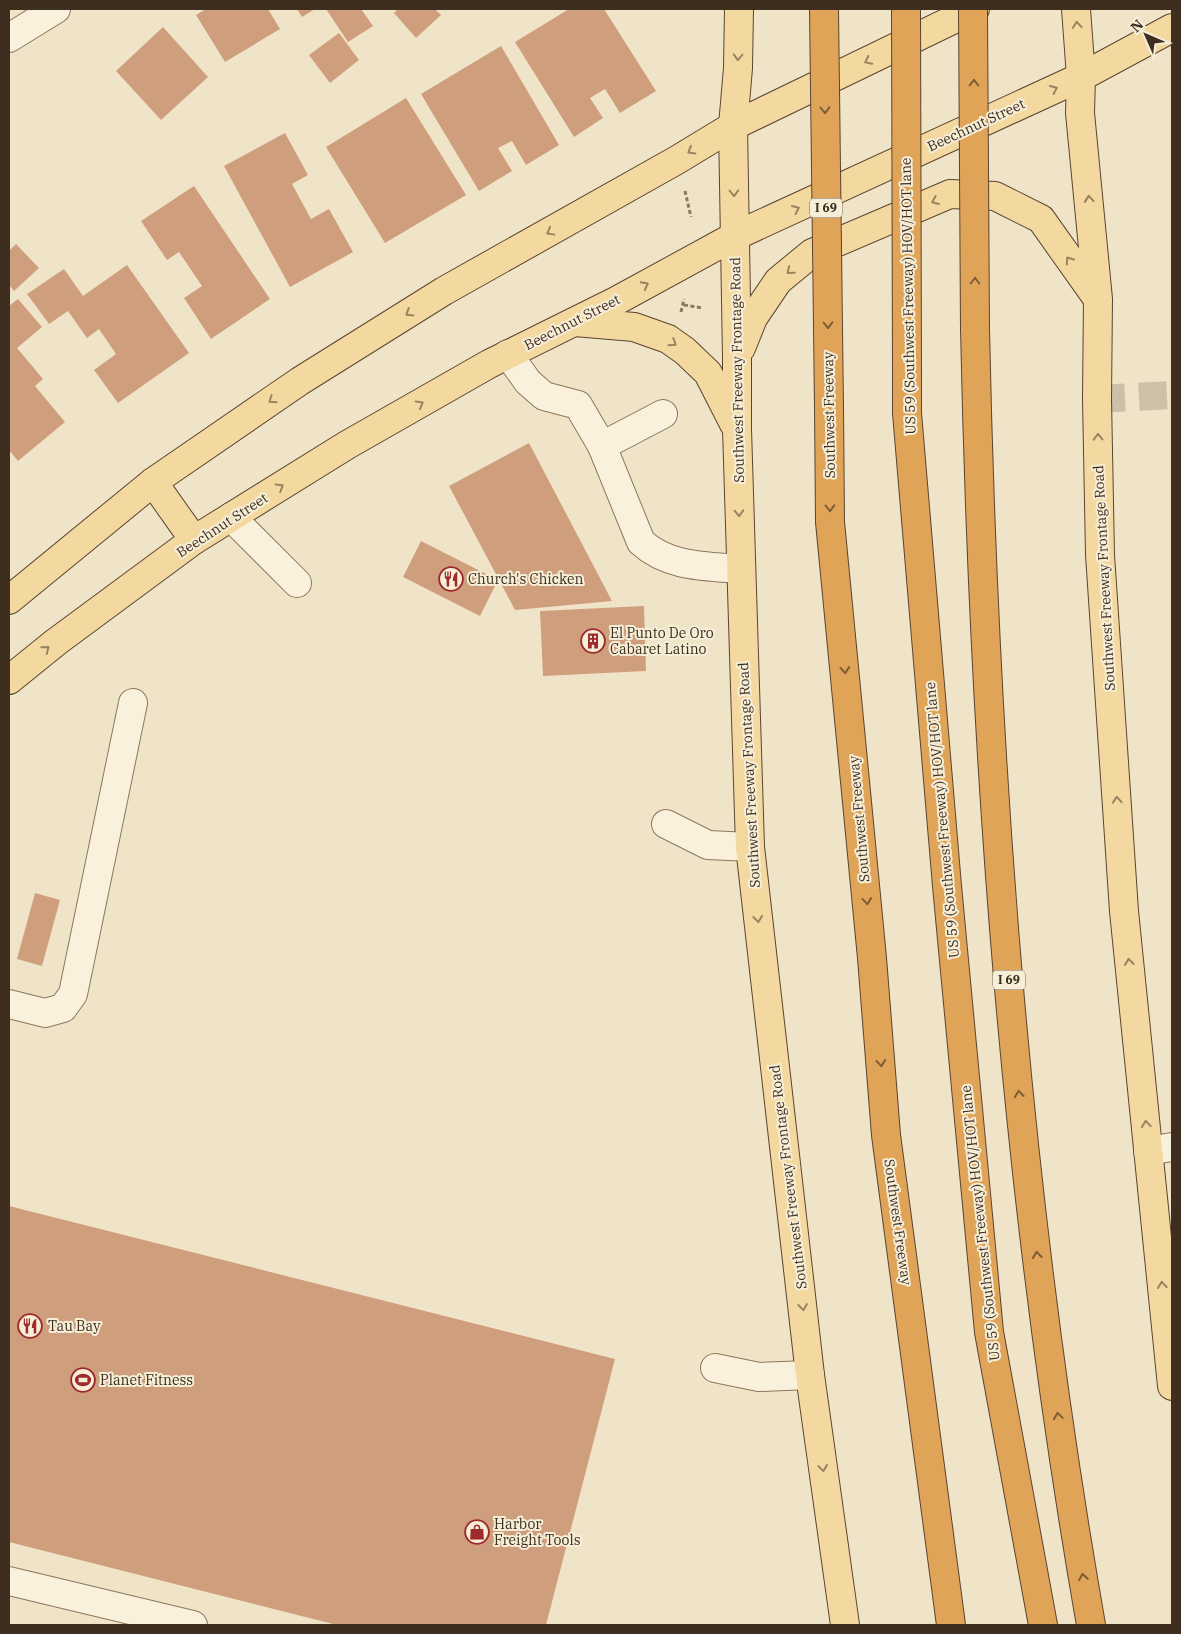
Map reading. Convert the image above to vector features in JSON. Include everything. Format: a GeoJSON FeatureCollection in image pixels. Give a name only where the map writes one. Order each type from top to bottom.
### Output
{"type":"FeatureCollection","features":[{"type":"Feature","properties":{"kind":"highway","name":"Southwest Freeway"},"geometry":{"type":"LineString","coordinates":[[824,9],[830,522],[872,958],[886,1135],[951,1625]]}},
{"type":"Feature","properties":{"kind":"highway","name":"US 59 (Southwest Freeway) HOV/HOT lane"},"geometry":{"type":"LineString","coordinates":[[906,9],[907,412],[947,886],[989,1332],[1043,1625]]}},
{"type":"Feature","properties":{"kind":"highway","name":"I 69"},"geometry":{"type":"LineString","coordinates":[[974,9],[975,329],[982,571],[1003,923],[1038,1273],[1090,1625]]}},
{"type":"Feature","properties":{"kind":"main road","name":"Southwest Freeway Frontage Road"},"geometry":{"type":"LineString","coordinates":[[739,9],[738,68],[733,126],[737,429],[750,847],[810,1375],[845,1625]]}},
{"type":"Feature","properties":{"kind":"main road"},"geometry":{"type":"LineString","coordinates":[[9,600],[153,482],[300,381],[444,291],[677,160],[733,126],[974,9]]}},
{"type":"Feature","properties":{"kind":"main road","name":"Southwest Freeway Frontage Road"},"geometry":{"type":"LineString","coordinates":[[1076,9],[1081,76],[1080,113],[1098,300],[1097,400],[1100,556],[1124,911],[1160,1149],[1172,1386]]}},
{"type":"Feature","properties":{"kind":"main road","name":"Beechnut Street"},"geometry":{"type":"LineString","coordinates":[[9,680],[56,642],[194,540],[347,445],[508,354],[575,322],[735,236],[1081,76],[1172,28]]}},
{"type":"Feature","properties":{"kind":"main road"},"geometry":{"type":"LineString","coordinates":[[737,358],[754,318],[778,281],[812,253],[950,194],[995,196],[1041,220],[1098,300]]}},
{"type":"Feature","properties":{"kind":"main road"},"geometry":{"type":"LineString","coordinates":[[575,322],[634,327],[668,339],[685,351],[708,373],[737,429]]}},
{"type":"Feature","properties":{"kind":"main road"},"geometry":{"type":"LineString","coordinates":[[153,482],[194,540]]}},
{"type":"Feature","properties":{"kind":"street"},"geometry":{"type":"LineString","coordinates":[[9,38],[56,9]]}},
{"type":"Feature","properties":{"kind":"street"},"geometry":{"type":"LineString","coordinates":[[508,354],[528,382],[544,396],[578,405],[602,446],[640,542],[651,552],[679,564],[741,569]]}},
{"type":"Feature","properties":{"kind":"street"},"geometry":{"type":"LineString","coordinates":[[602,446],[663,414]]}},
{"type":"Feature","properties":{"kind":"street"},"geometry":{"type":"LineString","coordinates":[[231,517],[297,583]]}},
{"type":"Feature","properties":{"kind":"street"},"geometry":{"type":"LineString","coordinates":[[9,1004],[45,1013],[63,1008],[73,994],[133,703]]}},
{"type":"Feature","properties":{"kind":"street"},"geometry":{"type":"LineString","coordinates":[[666,824],[708,844],[750,847]]}},
{"type":"Feature","properties":{"kind":"street"},"geometry":{"type":"LineString","coordinates":[[715,1368],[758,1377],[810,1375]]}},
{"type":"Feature","properties":{"kind":"street"},"geometry":{"type":"LineString","coordinates":[[9,1581],[193,1625]]}},
{"type":"Feature","properties":{"kind":"path"},"geometry":{"type":"LineString","coordinates":[[683,185],[691,217]]}},
{"type":"Feature","properties":{"kind":"path"},"geometry":{"type":"LineString","coordinates":[[680,316],[685,294]]}},
{"type":"Feature","properties":{"kind":"path"},"geometry":{"type":"LineString","coordinates":[[684,305],[703,308]]}},
{"type":"Feature","properties":{"kind":"building"},"geometry":{"type":"Polygon","coordinates":[[[206,9],[268,9],[280,29],[225,62],[196,15],[206,9]]]}},
{"type":"Feature","properties":{"kind":"building"},"geometry":{"type":"Polygon","coordinates":[[[297,9],[315,9],[302,17],[297,9]]]}},
{"type":"Feature","properties":{"kind":"building"},"geometry":{"type":"Polygon","coordinates":[[[326,9],[361,9],[373,26],[348,42],[326,9]]]}},
{"type":"Feature","properties":{"kind":"building"},"geometry":{"type":"Polygon","coordinates":[[[398,9],[435,9],[441,15],[416,38],[394,13],[398,9]]]}},
{"type":"Feature","properties":{"kind":"building"},"geometry":{"type":"Polygon","coordinates":[[[569,9],[604,9],[656,91],[620,113],[605,89],[590,98],[603,118],[574,137],[515,42],[569,9]]]}},
{"type":"Feature","properties":{"kind":"building"},"geometry":{"type":"Polygon","coordinates":[[[163,27],[208,77],[161,120],[116,71],[163,27]]]}},
{"type":"Feature","properties":{"kind":"building"},"geometry":{"type":"Polygon","coordinates":[[[339,33],[359,60],[330,83],[309,55],[339,33]]]}},
{"type":"Feature","properties":{"kind":"building"},"geometry":{"type":"Polygon","coordinates":[[[501,46],[559,145],[526,165],[512,141],[498,148],[512,171],[479,191],[421,94],[501,46]]]}},
{"type":"Feature","properties":{"kind":"building"},"geometry":{"type":"Polygon","coordinates":[[[406,98],[466,195],[385,243],[326,147],[406,98]]]}},
{"type":"Feature","properties":{"kind":"building"},"geometry":{"type":"Polygon","coordinates":[[[285,133],[308,175],[292,184],[311,219],[329,209],[353,252],[290,287],[224,166],[285,133]]]}},
{"type":"Feature","properties":{"kind":"building"},"geometry":{"type":"Polygon","coordinates":[[[194,186],[270,299],[211,339],[184,298],[202,286],[179,252],[167,260],[141,221],[194,186]]]}},
{"type":"Feature","properties":{"kind":"building"},"geometry":{"type":"Polygon","coordinates":[[[16,244],[39,268],[14,291],[9,285],[9,251],[16,244]]]}},
{"type":"Feature","properties":{"kind":"building"},"geometry":{"type":"Polygon","coordinates":[[[127,265],[189,353],[118,403],[94,370],[116,354],[99,329],[87,338],[68,311],[49,324],[27,294],[64,269],[83,296],[127,265]]]}},
{"type":"Feature","properties":{"kind":"building"},"geometry":{"type":"Polygon","coordinates":[[[18,299],[42,327],[17,348],[43,379],[35,386],[65,422],[18,461],[9,450],[9,306],[18,299]]]}},
{"type":"Feature","properties":{"kind":"building"},"geometry":{"type":"Polygon","coordinates":[[[529,443],[612,601],[515,610],[449,486],[529,443]]]}},
{"type":"Feature","properties":{"kind":"building","name":"Church's Chicken"},"geometry":{"type":"Polygon","coordinates":[[[421,541],[498,580],[480,616],[403,577],[421,541]]]}},
{"type":"Feature","properties":{"kind":"building","name":"El Punto De Oro Cabaret Latino"},"geometry":{"type":"Polygon","coordinates":[[[644,606],[646,671],[543,676],[540,611],[644,606]]]}},
{"type":"Feature","properties":{"kind":"building"},"geometry":{"type":"Polygon","coordinates":[[[35,893],[60,900],[42,966],[17,959],[35,893]]]}},
{"type":"Feature","properties":{"kind":"building"},"geometry":{"type":"Polygon","coordinates":[[[9,1206],[615,1359],[546,1625],[337,1625],[9,1542],[9,1206]]]}},
{"type":"Feature","properties":{"kind":"tunnel"},"geometry":{"type":"LineString","coordinates":[[1097,399],[1172,395]]}},
{"type":"Feature","properties":{"kind":"place","name":"Church's Chicken"},"geometry":{"type":"Point","coordinates":[451,579]}},
{"type":"Feature","properties":{"kind":"place","name":"El Punto De Oro Cabaret Latino"},"geometry":{"type":"Point","coordinates":[593,641]}},
{"type":"Feature","properties":{"kind":"place","name":"Tau Bay"},"geometry":{"type":"Point","coordinates":[30,1326]}},
{"type":"Feature","properties":{"kind":"place","name":"Planet Fitness"},"geometry":{"type":"Point","coordinates":[83,1380]}},
{"type":"Feature","properties":{"kind":"place","name":"Harbor Freight Tools"},"geometry":{"type":"Point","coordinates":[477,1532]}}]}
